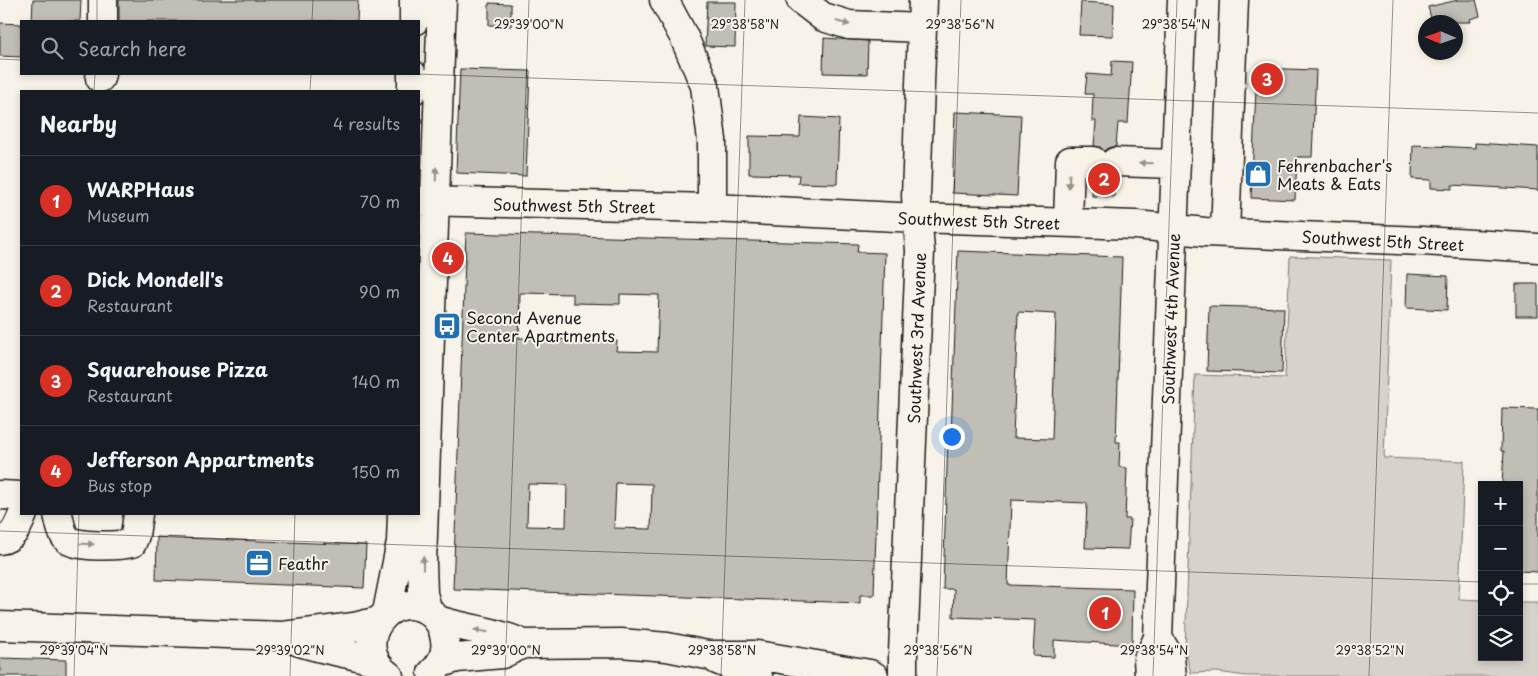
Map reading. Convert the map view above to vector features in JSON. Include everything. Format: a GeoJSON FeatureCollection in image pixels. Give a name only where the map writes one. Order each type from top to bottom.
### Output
{"type":"FeatureCollection","features":[{"type":"Feature","properties":{"kind":"street"},"geometry":{"type":"LineString","coordinates":[[103,20],[104,0]]}},
{"type":"Feature","properties":{"kind":"street"},"geometry":{"type":"LineString","coordinates":[[414,0],[414,20]]}},
{"type":"Feature","properties":{"kind":"street"},"geometry":{"type":"LineString","coordinates":[[420,381],[427,201],[442,0]]}},
{"type":"Feature","properties":{"kind":"street"},"geometry":{"type":"LineString","coordinates":[[664,0],[684,37],[705,86],[712,140],[712,208]]}},
{"type":"Feature","properties":{"kind":"street"},"geometry":{"type":"LineString","coordinates":[[801,0],[824,17],[849,25],[922,28]]}},
{"type":"Feature","properties":{"kind":"street","name":"Southwest 3rd Avenue"},"geometry":{"type":"LineString","coordinates":[[904,676],[903,653],[920,251],[916,196],[923,0]]}},
{"type":"Feature","properties":{"kind":"street","name":"Southwest 4th Avenue"},"geometry":{"type":"LineString","coordinates":[[1149,676],[1148,659],[1158,638],[1182,0]]}},
{"type":"Feature","properties":{"kind":"street"},"geometry":{"type":"LineString","coordinates":[[1225,233],[1234,0]]}},
{"type":"Feature","properties":{"kind":"street"},"geometry":{"type":"LineString","coordinates":[[412,75],[412,90]]}},
{"type":"Feature","properties":{"kind":"street"},"geometry":{"type":"LineString","coordinates":[[1068,223],[1070,161],[1176,164]]}},
{"type":"Feature","properties":{"kind":"street","name":"Southwest 5th Street"},"geometry":{"type":"LineString","coordinates":[[427,201],[712,208],[918,218],[1136,225],[1174,230],[1225,233],[1538,248]]}},
{"type":"Feature","properties":{"kind":"street"},"geometry":{"type":"LineString","coordinates":[[0,495],[20,496]]}},
{"type":"Feature","properties":{"kind":"street"},"geometry":{"type":"LineString","coordinates":[[0,540],[10,537],[23,515]]}},
{"type":"Feature","properties":{"kind":"street"},"geometry":{"type":"LineString","coordinates":[[58,515],[68,541],[77,544],[123,546],[132,543],[138,515]]}},
{"type":"Feature","properties":{"kind":"street"},"geometry":{"type":"LineString","coordinates":[[382,671],[371,650],[371,640],[382,617],[401,542],[412,515]]}},
{"type":"Feature","properties":{"kind":"street"},"geometry":{"type":"LineString","coordinates":[[416,515],[423,594],[433,616],[443,630],[446,642],[445,653],[432,673]]}},
{"type":"Feature","properties":{"kind":"street"},"geometry":{"type":"LineString","coordinates":[[0,626],[283,636],[354,627],[382,617],[397,608],[408,606],[418,607],[433,616],[469,629],[506,636],[522,644]]}},
{"type":"Feature","properties":{"kind":"street"},"geometry":{"type":"LineString","coordinates":[[283,636],[306,645],[356,655],[382,671]]}},
{"type":"Feature","properties":{"kind":"street"},"geometry":{"type":"LineString","coordinates":[[1158,638],[1170,658],[1172,676]]}},
{"type":"Feature","properties":{"kind":"street"},"geometry":{"type":"LineString","coordinates":[[432,673],[457,658],[502,654],[522,644],[621,642],[667,647],[707,655],[758,676]]}},
{"type":"Feature","properties":{"kind":"street"},"geometry":{"type":"LineString","coordinates":[[707,655],[757,655],[874,676]]}},
{"type":"Feature","properties":{"kind":"shaded area"},"geometry":{"type":"Polygon","coordinates":[[[1290,256],[1391,260],[1384,458],[1464,461],[1459,599],[1478,600],[1478,661],[1523,661],[1523,602],[1538,602],[1538,676],[1246,676],[1217,672],[1191,673],[1185,650],[1195,375],[1285,378],[1290,256]]]}},
{"type":"Feature","properties":{"kind":"building"},"geometry":{"type":"Polygon","coordinates":[[[33,0],[81,0],[80,20],[32,20],[33,0]]]}},
{"type":"Feature","properties":{"kind":"building"},"geometry":{"type":"Polygon","coordinates":[[[119,0],[358,0],[357,20],[119,20],[119,0]]]}},
{"type":"Feature","properties":{"kind":"building"},"geometry":{"type":"Polygon","coordinates":[[[1458,0],[1476,0],[1480,16],[1470,19],[1471,22],[1463,22],[1463,15],[1430,15],[1428,7],[1458,0]]]}},
{"type":"Feature","properties":{"kind":"building"},"geometry":{"type":"Polygon","coordinates":[[[707,2],[736,2],[735,47],[705,46],[707,2]]]}},
{"type":"Feature","properties":{"kind":"building"},"geometry":{"type":"Polygon","coordinates":[[[1081,2],[1114,4],[1113,36],[1079,35],[1081,2]]]}},
{"type":"Feature","properties":{"kind":"building"},"geometry":{"type":"Polygon","coordinates":[[[489,3],[511,4],[511,26],[489,25],[489,3]]]}},
{"type":"Feature","properties":{"kind":"building"},"geometry":{"type":"Polygon","coordinates":[[[0,23],[20,24],[20,57],[0,56],[0,23]]]}},
{"type":"Feature","properties":{"kind":"building"},"geometry":{"type":"Polygon","coordinates":[[[824,38],[868,41],[867,74],[823,73],[824,38]]]}},
{"type":"Feature","properties":{"kind":"building"},"geometry":{"type":"Polygon","coordinates":[[[1112,61],[1132,62],[1128,123],[1118,123],[1116,146],[1104,151],[1100,147],[1094,146],[1096,121],[1092,121],[1093,94],[1085,94],[1087,74],[1111,76],[1112,61]]]}},
{"type":"Feature","properties":{"kind":"building"},"geometry":{"type":"Polygon","coordinates":[[[1257,68],[1316,70],[1312,157],[1297,157],[1295,200],[1251,198],[1257,68]]]}},
{"type":"Feature","properties":{"kind":"building"},"geometry":{"type":"Polygon","coordinates":[[[460,69],[530,71],[526,176],[456,173],[460,69]]]}},
{"type":"Feature","properties":{"kind":"building"},"geometry":{"type":"Polygon","coordinates":[[[955,112],[1021,115],[1017,196],[952,193],[955,112]]]}},
{"type":"Feature","properties":{"kind":"building"},"geometry":{"type":"Polygon","coordinates":[[[801,117],[839,119],[837,184],[798,183],[799,175],[749,174],[749,136],[800,137],[801,117]]]}},
{"type":"Feature","properties":{"kind":"building"},"geometry":{"type":"Polygon","coordinates":[[[1475,143],[1538,147],[1538,190],[1452,185],[1452,189],[1431,188],[1431,180],[1412,179],[1413,145],[1475,148],[1475,143]]]}},
{"type":"Feature","properties":{"kind":"building"},"geometry":{"type":"Polygon","coordinates":[[[1104,172],[1115,178],[1114,197],[1092,196],[1093,177],[1104,172]]]}},
{"type":"Feature","properties":{"kind":"building"},"geometry":{"type":"Polygon","coordinates":[[[466,233],[858,244],[857,252],[885,253],[874,595],[860,595],[860,603],[453,589],[466,233]],[[520,293],[519,338],[617,341],[616,351],[657,352],[659,295],[620,294],[620,304],[573,303],[573,294],[520,293]],[[616,483],[614,528],[651,529],[652,484],[616,483]],[[528,484],[527,526],[566,527],[567,485],[528,484]]]}},
{"type":"Feature","properties":{"kind":"building"},"geometry":{"type":"Polygon","coordinates":[[[958,251],[1122,257],[1116,442],[1120,442],[1119,467],[1127,468],[1125,519],[1130,519],[1128,549],[1085,548],[1087,503],[1011,500],[1008,585],[1133,589],[1132,645],[1054,640],[1054,657],[1033,656],[1035,620],[953,617],[954,589],[943,589],[948,436],[951,436],[958,251]],[[1018,312],[1013,438],[1052,439],[1056,314],[1018,312]]]}},
{"type":"Feature","properties":{"kind":"building"},"geometry":{"type":"Polygon","coordinates":[[[1407,274],[1448,276],[1447,310],[1406,308],[1407,274]]]}},
{"type":"Feature","properties":{"kind":"building"},"geometry":{"type":"Polygon","coordinates":[[[1516,284],[1538,284],[1538,316],[1516,316],[1516,284]]]}},
{"type":"Feature","properties":{"kind":"building"},"geometry":{"type":"Polygon","coordinates":[[[1209,306],[1284,308],[1282,373],[1207,371],[1209,306]]]}},
{"type":"Feature","properties":{"kind":"building"},"geometry":{"type":"Polygon","coordinates":[[[1502,408],[1538,409],[1538,572],[1523,571],[1523,481],[1502,481],[1504,451],[1501,451],[1502,408]]]}},
{"type":"Feature","properties":{"kind":"building"},"geometry":{"type":"Polygon","coordinates":[[[157,537],[366,545],[364,588],[156,580],[157,537]]]}},
{"type":"Feature","properties":{"kind":"building"},"geometry":{"type":"Polygon","coordinates":[[[0,658],[66,660],[66,676],[0,676],[0,658]]]}},
{"type":"Feature","properties":{"kind":"place","name":"Squarehouse Pizza"},"geometry":{"type":"Point","coordinates":[1267,79]}},
{"type":"Feature","properties":{"kind":"place","name":"Fehrenbacher's Meats & Eats"},"geometry":{"type":"Point","coordinates":[1258,174]}},
{"type":"Feature","properties":{"kind":"place","name":"Dick Mondell's"},"geometry":{"type":"Point","coordinates":[1104,179]}},
{"type":"Feature","properties":{"kind":"place","name":"Jefferson Appartments"},"geometry":{"type":"Point","coordinates":[448,258]}},
{"type":"Feature","properties":{"kind":"place","name":"Second Avenue Center Apartments"},"geometry":{"type":"Point","coordinates":[447,326]}},
{"type":"Feature","properties":{"kind":"place","name":"Feathr"},"geometry":{"type":"Point","coordinates":[259,563]}},
{"type":"Feature","properties":{"kind":"place","name":"WARPHaus"},"geometry":{"type":"Point","coordinates":[1105,613]}}]}
